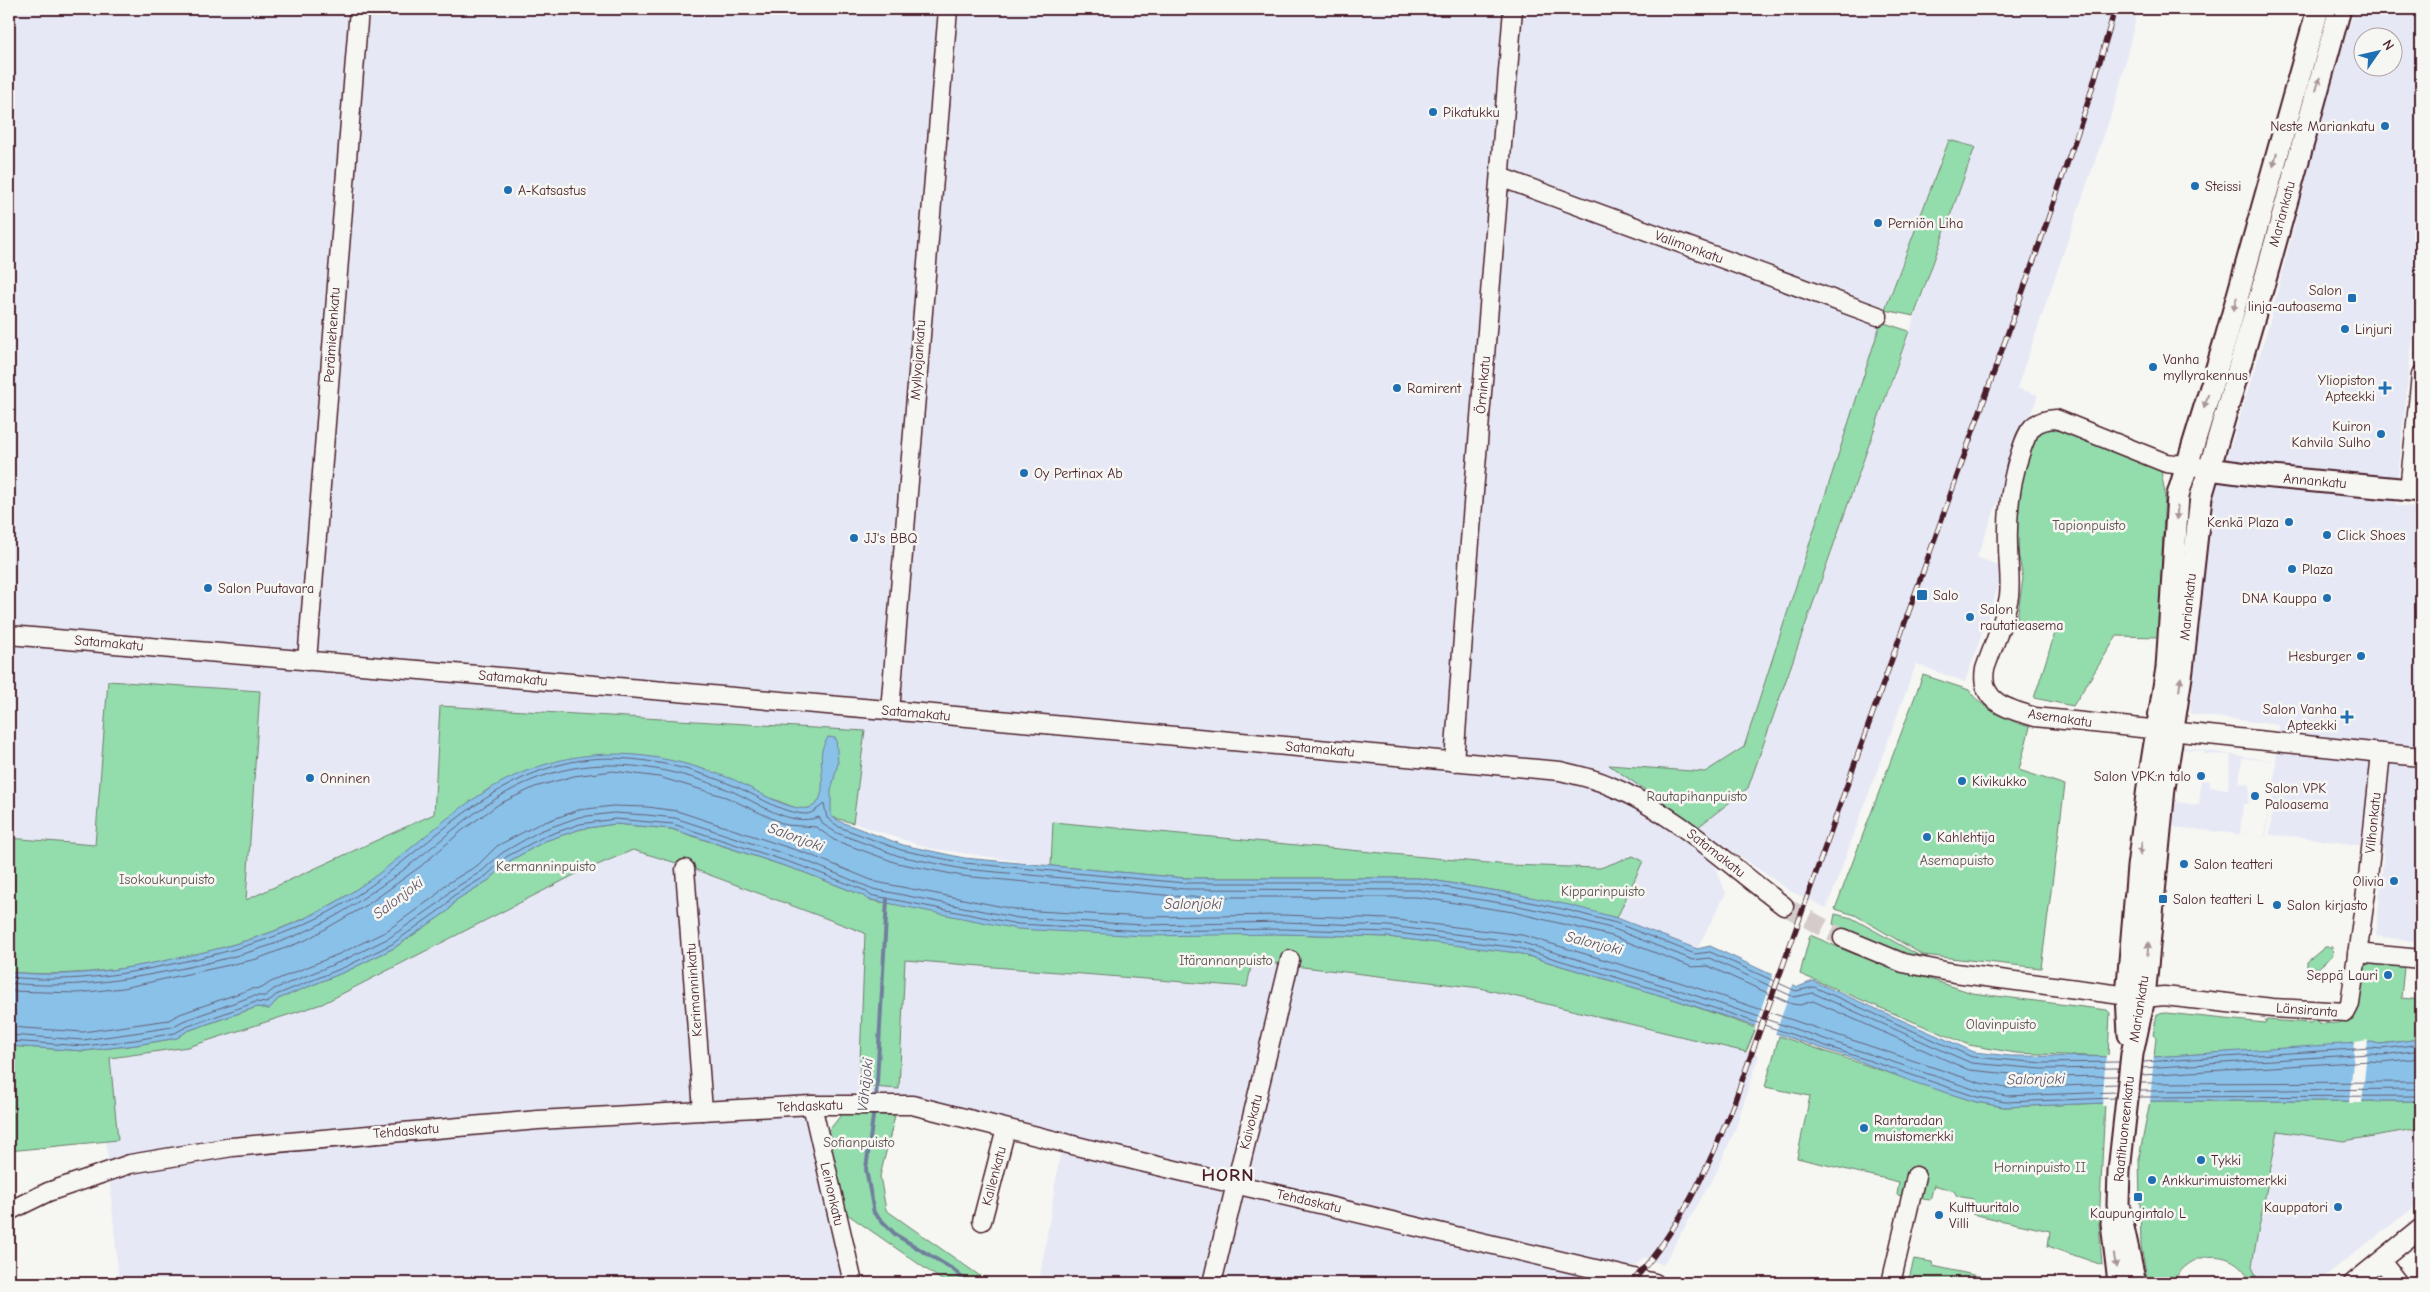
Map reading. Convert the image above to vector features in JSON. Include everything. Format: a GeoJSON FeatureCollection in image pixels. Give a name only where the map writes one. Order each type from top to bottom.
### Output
{"type":"FeatureCollection","features":[{"type":"Feature","properties":{"kind":"main road","name":"Mariankatu"},"geometry":{"type":"LineString","coordinates":[[2166,732],[2178,495],[2226,338],[2318,9]]}},
{"type":"Feature","properties":{"kind":"main road","name":"Mariankatu"},"geometry":{"type":"LineString","coordinates":[[2133,1041],[2154,811],[2201,498],[2266,276],[2340,9]]}},
{"type":"Feature","properties":{"kind":"main road","name":"Annankatu"},"geometry":{"type":"LineString","coordinates":[[2208,469],[2415,490]]}},
{"type":"Feature","properties":{"kind":"main road","name":"Raatihuoneenkatu"},"geometry":{"type":"LineString","coordinates":[[2119,1283],[2111,1226],[2118,1204],[2123,1119],[2133,1041]]}},
{"type":"Feature","properties":{"kind":"main road","name":"Raatihuoneenkatu"},"geometry":{"type":"LineString","coordinates":[[2118,1204],[2135,1283]]}},
{"type":"Feature","properties":{"kind":"street","name":"Perämiehenkatu"},"geometry":{"type":"LineString","coordinates":[[307,661],[359,9]]}},
{"type":"Feature","properties":{"kind":"street","name":"Myllyojankatu"},"geometry":{"type":"LineString","coordinates":[[890,711],[948,9]]}},
{"type":"Feature","properties":{"kind":"street","name":"Örninkatu"},"geometry":{"type":"LineString","coordinates":[[1454,762],[1470,535],[1513,9]]}},
{"type":"Feature","properties":{"kind":"street","name":"Valimonkatu"},"geometry":{"type":"LineString","coordinates":[[1500,177],[1878,316]]}},
{"type":"Feature","properties":{"kind":"street"},"geometry":{"type":"LineString","coordinates":[[2415,490],[2421,375]]}},
{"type":"Feature","properties":{"kind":"street","name":"Asemakatu"},"geometry":{"type":"LineString","coordinates":[[2208,469],[2166,462],[2056,419],[2045,419],[2028,432],[2016,464],[2009,494],[2009,596],[1983,681],[1986,692],[1998,704],[2035,717],[2421,757]]}},
{"type":"Feature","properties":{"kind":"street","name":"Satamakatu"},"geometry":{"type":"LineString","coordinates":[[9,635],[1560,771],[1608,784],[1680,825],[1717,851],[1758,887],[1784,906]]}},
{"type":"Feature","properties":{"kind":"street","name":"Vilhonkatu"},"geometry":{"type":"LineString","coordinates":[[2358,953],[2381,753]]}},
{"type":"Feature","properties":{"kind":"street","name":"Kerimanninkatu"},"geometry":{"type":"LineString","coordinates":[[685,868],[703,1111]]}},
{"type":"Feature","properties":{"kind":"street"},"geometry":{"type":"LineString","coordinates":[[1843,938],[1903,963],[1955,973],[2136,997]]}},
{"type":"Feature","properties":{"kind":"street"},"geometry":{"type":"LineString","coordinates":[[2358,953],[2421,959]]}},
{"type":"Feature","properties":{"kind":"street","name":"Länsiranta"},"geometry":{"type":"LineString","coordinates":[[2136,997],[2164,996],[2273,1008],[2346,1012],[2350,1004],[2358,953]]}},
{"type":"Feature","properties":{"kind":"street","name":"Kaivokatu"},"geometry":{"type":"LineString","coordinates":[[1212,1283],[1290,960]]}},
{"type":"Feature","properties":{"kind":"street","name":"Tehdaskatu"},"geometry":{"type":"LineString","coordinates":[[11,1208],[48,1192],[130,1164],[232,1147],[538,1120],[812,1105],[888,1104],[912,1106],[1655,1283]]}},
{"type":"Feature","properties":{"kind":"street","name":"Leinonkatu"},"geometry":{"type":"LineString","coordinates":[[812,1105],[853,1283]]}},
{"type":"Feature","properties":{"kind":"street","name":"Kallenkatu"},"geometry":{"type":"LineString","coordinates":[[982,1222],[1006,1129]]}},
{"type":"Feature","properties":{"kind":"street"},"geometry":{"type":"LineString","coordinates":[[1891,1283],[1916,1176]]}},
{"type":"Feature","properties":{"kind":"street"},"geometry":{"type":"LineString","coordinates":[[2353,1283],[2421,1228]]}},
{"type":"Feature","properties":{"kind":"street"},"geometry":{"type":"LineString","coordinates":[[2381,1262],[2398,1283]]}},
{"type":"Feature","properties":{"kind":"shaded area"},"geometry":{"type":"Polygon","coordinates":[[[9,9],[2138,9],[2117,97],[2017,388],[2038,395],[1977,557],[2005,568],[1965,682],[1916,664],[1827,908],[1790,891],[1699,828],[1726,893],[1697,949],[1617,918],[1643,861],[1633,856],[1600,868],[1509,865],[1053,822],[1051,866],[928,848],[853,823],[865,731],[440,706],[434,814],[246,900],[260,692],[108,681],[95,845],[9,838],[9,9]],[[1948,140],[1885,310],[1744,747],[1705,772],[1611,765],[1748,788],[1975,147],[1948,140]]]}},
{"type":"Feature","properties":{"kind":"shaded area"},"geometry":{"type":"Polygon","coordinates":[[[2355,9],[2421,9],[2421,255],[2395,505],[2421,508],[2421,942],[2376,936],[2384,849],[2302,837],[2270,835],[2279,725],[2190,714],[2211,498],[2232,442],[2270,321],[2330,84],[2355,9]]]}},
{"type":"Feature","properties":{"kind":"shaded area"},"geometry":{"type":"Polygon","coordinates":[[[2183,747],[2273,761],[2242,758],[2239,783],[2250,784],[2248,804],[2243,804],[2240,834],[2256,836],[2173,827],[2175,802],[2199,805],[2201,780],[2210,781],[2210,787],[2228,789],[2231,755],[2204,754],[2204,751],[2181,749],[2176,792],[2180,749],[2183,747]]]}},
{"type":"Feature","properties":{"kind":"shaded area"},"geometry":{"type":"Polygon","coordinates":[[[2273,761],[2266,837],[2265,837],[2273,761]]]}},
{"type":"Feature","properties":{"kind":"shaded area"},"geometry":{"type":"Polygon","coordinates":[[[633,850],[683,865],[1247,987],[1252,961],[1480,988],[1759,1055],[1735,1130],[1716,1173],[1663,1265],[1644,1257],[1618,1283],[1039,1283],[1061,1149],[897,1111],[822,1112],[864,1283],[119,1283],[106,1141],[118,1140],[109,1058],[188,1047],[322,1004],[576,874],[633,850]]]}},
{"type":"Feature","properties":{"kind":"shaded area","name":"Kauppatori"},"geometry":{"type":"Polygon","coordinates":[[[2421,1129],[2421,1202],[2316,1283],[2256,1283],[2257,1278],[2252,1267],[2254,1253],[2278,1131],[2344,1141],[2421,1129]]]}},
{"type":"Feature","properties":{"kind":"green space"},"geometry":{"type":"Polygon","coordinates":[[[1949,140],[1975,147],[1914,316],[1885,310],[1949,140]]]}},
{"type":"Feature","properties":{"kind":"green space","name":"Rautapihanpuisto"},"geometry":{"type":"Polygon","coordinates":[[[1881,322],[1909,331],[1748,788],[1698,827],[1609,765],[1705,772],[1744,747],[1881,322]]]}},
{"type":"Feature","properties":{"kind":"green space","name":"Tapionpuisto"},"geometry":{"type":"Polygon","coordinates":[[[2051,425],[2161,471],[2165,494],[2158,637],[2117,636],[2073,706],[2034,698],[2055,633],[2017,619],[2023,578],[2013,527],[2016,489],[2034,432],[2051,425]]]}},
{"type":"Feature","properties":{"kind":"green space","name":"Asemapuisto"},"geometry":{"type":"Polygon","coordinates":[[[1923,675],[1969,690],[1980,702],[1996,713],[2030,727],[2019,770],[2065,785],[2041,968],[1923,955],[1855,915],[1835,909],[1923,675]]]}},
{"type":"Feature","properties":{"kind":"green space","name":"Isokoukunpuisto"},"geometry":{"type":"Polygon","coordinates":[[[108,681],[260,691],[246,900],[434,814],[440,706],[865,731],[853,823],[793,807],[773,799],[490,788],[357,889],[313,914],[267,934],[196,954],[130,967],[50,974],[9,972],[9,838],[95,845],[108,681]]]}},
{"type":"Feature","properties":{"kind":"green space","name":"Kipparinpuisto"},"geometry":{"type":"Polygon","coordinates":[[[1053,822],[1509,865],[1600,868],[1633,856],[1643,861],[1617,918],[1516,894],[1419,878],[1185,878],[1051,866],[1053,822]]]}},
{"type":"Feature","properties":{"kind":"green space"},"geometry":{"type":"Polygon","coordinates":[[[615,824],[671,829],[803,872],[862,895],[867,899],[879,902],[1283,934],[1388,937],[1518,953],[1676,1000],[1756,1028],[1746,1052],[1480,988],[1252,961],[1247,987],[905,960],[899,1089],[859,1086],[865,933],[683,865],[633,850],[576,874],[322,1004],[188,1047],[110,1058],[118,1140],[9,1151],[9,1046],[84,1051],[136,1045],[177,1038],[187,1031],[257,1007],[269,1009],[278,999],[347,971],[394,948],[448,911],[456,900],[489,880],[508,862],[545,841],[581,829],[615,824]]]}},
{"type":"Feature","properties":{"kind":"green space"},"geometry":{"type":"Polygon","coordinates":[[[1835,914],[1852,918],[1918,955],[1928,957],[1927,961],[1902,956],[1867,942],[1833,924],[1835,914]]]}},
{"type":"Feature","properties":{"kind":"green space","name":"Olavinpuisto"},"geometry":{"type":"Polygon","coordinates":[[[1810,935],[1854,954],[1972,993],[2107,1010],[2110,1013],[2108,1057],[2016,1053],[1969,1045],[1800,974],[1810,935]]]}},
{"type":"Feature","properties":{"kind":"green space"},"geometry":{"type":"Polygon","coordinates":[[[2325,947],[2332,947],[2333,955],[2318,968],[2307,967],[2307,962],[2325,947]]]}},
{"type":"Feature","properties":{"kind":"green space"},"geometry":{"type":"Polygon","coordinates":[[[2363,962],[2404,967],[2401,998],[2421,1000],[2421,1039],[2380,1044],[2371,1043],[2154,1057],[2156,1037],[2153,1035],[2157,1014],[2166,1013],[2265,1023],[2266,1020],[2311,1023],[2317,1017],[2319,1024],[2338,1023],[2351,1015],[2363,962]]]}},
{"type":"Feature","properties":{"kind":"green space","name":"Horninpuisto II"},"geometry":{"type":"Polygon","coordinates":[[[1779,1036],[1976,1102],[2004,1107],[2105,1103],[2099,1223],[2102,1265],[2048,1246],[2050,1231],[1972,1214],[1973,1199],[1957,1196],[1954,1191],[1934,1185],[1930,1200],[1897,1195],[1899,1182],[1797,1158],[1810,1096],[1765,1087],[1779,1036]]]}},
{"type":"Feature","properties":{"kind":"green space"},"geometry":{"type":"Polygon","coordinates":[[[2150,1101],[2421,1101],[2421,1128],[2344,1141],[2278,1131],[2254,1253],[2252,1267],[2257,1278],[2256,1283],[2251,1283],[2244,1271],[2235,1263],[2224,1258],[2212,1256],[2190,1263],[2180,1272],[2173,1283],[2148,1283],[2141,1246],[2139,1158],[2150,1101]]]}},
{"type":"Feature","properties":{"kind":"green space","name":"Sofianpuisto"},"geometry":{"type":"Polygon","coordinates":[[[844,1111],[895,1116],[880,1176],[886,1210],[990,1283],[946,1283],[847,1214],[827,1133],[844,1111]]]}},
{"type":"Feature","properties":{"kind":"green space"},"geometry":{"type":"Polygon","coordinates":[[[1914,1259],[1932,1262],[1933,1266],[2010,1283],[1908,1283],[1914,1259]]]}},
{"type":"Feature","properties":{"kind":"water","name":"Salonjoki"},"geometry":{"type":"Polygon","coordinates":[[[828,737],[836,738],[838,763],[831,791],[831,816],[841,822],[903,845],[964,858],[1185,878],[1419,878],[1516,894],[1569,905],[1617,918],[1697,949],[1710,946],[1798,987],[1813,981],[1974,1052],[2010,1056],[2154,1057],[2371,1042],[2380,1044],[2421,1039],[2421,1101],[2154,1101],[2004,1107],[1976,1102],[1676,1000],[1518,953],[1388,937],[1283,934],[1144,936],[1017,929],[867,899],[862,895],[803,872],[672,829],[615,824],[581,829],[545,841],[508,862],[489,880],[456,900],[448,911],[394,948],[347,971],[278,999],[269,1009],[257,1007],[187,1031],[177,1038],[136,1045],[84,1051],[9,1046],[9,972],[71,974],[111,970],[198,954],[270,933],[315,914],[337,902],[379,873],[461,808],[505,780],[529,770],[581,756],[606,754],[656,758],[706,770],[732,779],[786,805],[807,808],[815,805],[821,794],[821,757],[828,737]]]}},
{"type":"Feature","properties":{"kind":"pier"},"geometry":{"type":"Polygon","coordinates":[[[1773,973],[1794,982],[1774,1037],[1754,1030],[1773,973]]]}},
{"type":"Feature","properties":{"kind":"pier"},"geometry":{"type":"Polygon","coordinates":[[[2368,1040],[2362,1103],[2349,1103],[2355,1042],[2368,1040]]]}},
{"type":"Feature","properties":{"kind":"pier"},"geometry":{"type":"Polygon","coordinates":[[[2154,1054],[2150,1104],[2102,1106],[2106,1055],[2154,1054]]]}},
{"type":"Feature","properties":{"kind":"waterway","name":"Vähäjoki"},"geometry":{"type":"LineString","coordinates":[[876,1100],[887,899]]}},
{"type":"Feature","properties":{"kind":"waterway","name":"Vähäjoki"},"geometry":{"type":"LineString","coordinates":[[874,1109],[866,1169],[874,1213],[896,1235],[954,1270],[967,1283]]}},
{"type":"Feature","properties":{"kind":"tunnel"},"geometry":{"type":"LineString","coordinates":[[1784,906],[1843,938]]}},
{"type":"Feature","properties":{"kind":"railway"},"geometry":{"type":"LineString","coordinates":[[1631,1283],[1664,1242],[1678,1221],[1714,1152],[1734,1103],[2036,254],[2088,102],[2115,9]]}},
{"type":"Feature","properties":{"kind":"place","name":"Pikatukku"},"geometry":{"type":"Point","coordinates":[1433,112]}},
{"type":"Feature","properties":{"kind":"place","name":"Neste Mariankatu"},"geometry":{"type":"Point","coordinates":[2385,126]}},
{"type":"Feature","properties":{"kind":"place","name":"Steissi"},"geometry":{"type":"Point","coordinates":[2195,186]}},
{"type":"Feature","properties":{"kind":"place","name":"A-Katsastus"},"geometry":{"type":"Point","coordinates":[508,190]}},
{"type":"Feature","properties":{"kind":"place","name":"Perniön Liha"},"geometry":{"type":"Point","coordinates":[1878,223]}},
{"type":"Feature","properties":{"kind":"place","name":"Salon linja-autoasema"},"geometry":{"type":"Point","coordinates":[2352,298]}},
{"type":"Feature","properties":{"kind":"place","name":"Linjuri"},"geometry":{"type":"Point","coordinates":[2345,329]}},
{"type":"Feature","properties":{"kind":"place","name":"Vanha myllyrakennus"},"geometry":{"type":"Point","coordinates":[2153,367]}},
{"type":"Feature","properties":{"kind":"place","name":"Ramirent"},"geometry":{"type":"Point","coordinates":[1397,388]}},
{"type":"Feature","properties":{"kind":"place","name":"Yliopiston Apteekki"},"geometry":{"type":"Point","coordinates":[2385,388]}},
{"type":"Feature","properties":{"kind":"place","name":"Kuiron Kahvila Sulho"},"geometry":{"type":"Point","coordinates":[2381,434]}},
{"type":"Feature","properties":{"kind":"place","name":"Oy Pertinax Ab"},"geometry":{"type":"Point","coordinates":[1024,473]}},
{"type":"Feature","properties":{"kind":"place","name":"Kenkä Plaza"},"geometry":{"type":"Point","coordinates":[2289,522]}},
{"type":"Feature","properties":{"kind":"place","name":"Click Shoes"},"geometry":{"type":"Point","coordinates":[2327,535]}},
{"type":"Feature","properties":{"kind":"place","name":"JJ's BBQ"},"geometry":{"type":"Point","coordinates":[854,538]}},
{"type":"Feature","properties":{"kind":"place","name":"Plaza"},"geometry":{"type":"Point","coordinates":[2292,569]}},
{"type":"Feature","properties":{"kind":"place","name":"Salon Puutavara"},"geometry":{"type":"Point","coordinates":[208,588]}},
{"type":"Feature","properties":{"kind":"place","name":"Salo"},"geometry":{"type":"Point","coordinates":[1922,595]}},
{"type":"Feature","properties":{"kind":"place","name":"DNA Kauppa"},"geometry":{"type":"Point","coordinates":[2327,598]}},
{"type":"Feature","properties":{"kind":"place","name":"Salon rautatieasema"},"geometry":{"type":"Point","coordinates":[1970,617]}},
{"type":"Feature","properties":{"kind":"place","name":"Hesburger"},"geometry":{"type":"Point","coordinates":[2361,656]}},
{"type":"Feature","properties":{"kind":"place","name":"Salon Vanha Apteekki"},"geometry":{"type":"Point","coordinates":[2347,717]}},
{"type":"Feature","properties":{"kind":"place","name":"Salon VPK:n talo"},"geometry":{"type":"Point","coordinates":[2201,776]}},
{"type":"Feature","properties":{"kind":"place","name":"Onninen"},"geometry":{"type":"Point","coordinates":[310,778]}},
{"type":"Feature","properties":{"kind":"place","name":"Kivikukko"},"geometry":{"type":"Point","coordinates":[1962,781]}},
{"type":"Feature","properties":{"kind":"place","name":"Salon VPK Paloasema"},"geometry":{"type":"Point","coordinates":[2255,796]}},
{"type":"Feature","properties":{"kind":"place","name":"Kahlehtija"},"geometry":{"type":"Point","coordinates":[1927,837]}},
{"type":"Feature","properties":{"kind":"place","name":"Salon teatteri"},"geometry":{"type":"Point","coordinates":[2184,864]}},
{"type":"Feature","properties":{"kind":"place","name":"Olivia"},"geometry":{"type":"Point","coordinates":[2394,881]}},
{"type":"Feature","properties":{"kind":"place","name":"Salon teatteri L"},"geometry":{"type":"Point","coordinates":[2163,899]}},
{"type":"Feature","properties":{"kind":"place","name":"Salon kirjasto"},"geometry":{"type":"Point","coordinates":[2277,905]}},
{"type":"Feature","properties":{"kind":"place","name":"Seppä Lauri"},"geometry":{"type":"Point","coordinates":[2388,975]}},
{"type":"Feature","properties":{"kind":"place","name":"Rantaradan muistomerkki"},"geometry":{"type":"Point","coordinates":[1864,1128]}},
{"type":"Feature","properties":{"kind":"place","name":"Tykki"},"geometry":{"type":"Point","coordinates":[2201,1160]}},
{"type":"Feature","properties":{"kind":"place","name":"Ankkurimuistomerkki"},"geometry":{"type":"Point","coordinates":[2152,1180]}},
{"type":"Feature","properties":{"kind":"place","name":"Kaupungintalo L"},"geometry":{"type":"Point","coordinates":[2138,1197]}},
{"type":"Feature","properties":{"kind":"place","name":"Kauppatori"},"geometry":{"type":"Point","coordinates":[2338,1207]}},
{"type":"Feature","properties":{"kind":"place","name":"Kulttuuritalo Villi"},"geometry":{"type":"Point","coordinates":[1939,1215]}},
{"type":"Feature","properties":{"kind":"district","name":"HORN"},"geometry":{"type":"Point","coordinates":[1228,1175]}},
{"type":"Feature","properties":{"kind":"park label","name":"Kermanninpuisto"},"geometry":{"type":"Point","coordinates":[546,866]}},
{"type":"Feature","properties":{"kind":"park label","name":"Itärannanpuisto"},"geometry":{"type":"Point","coordinates":[1226,960]}}]}
